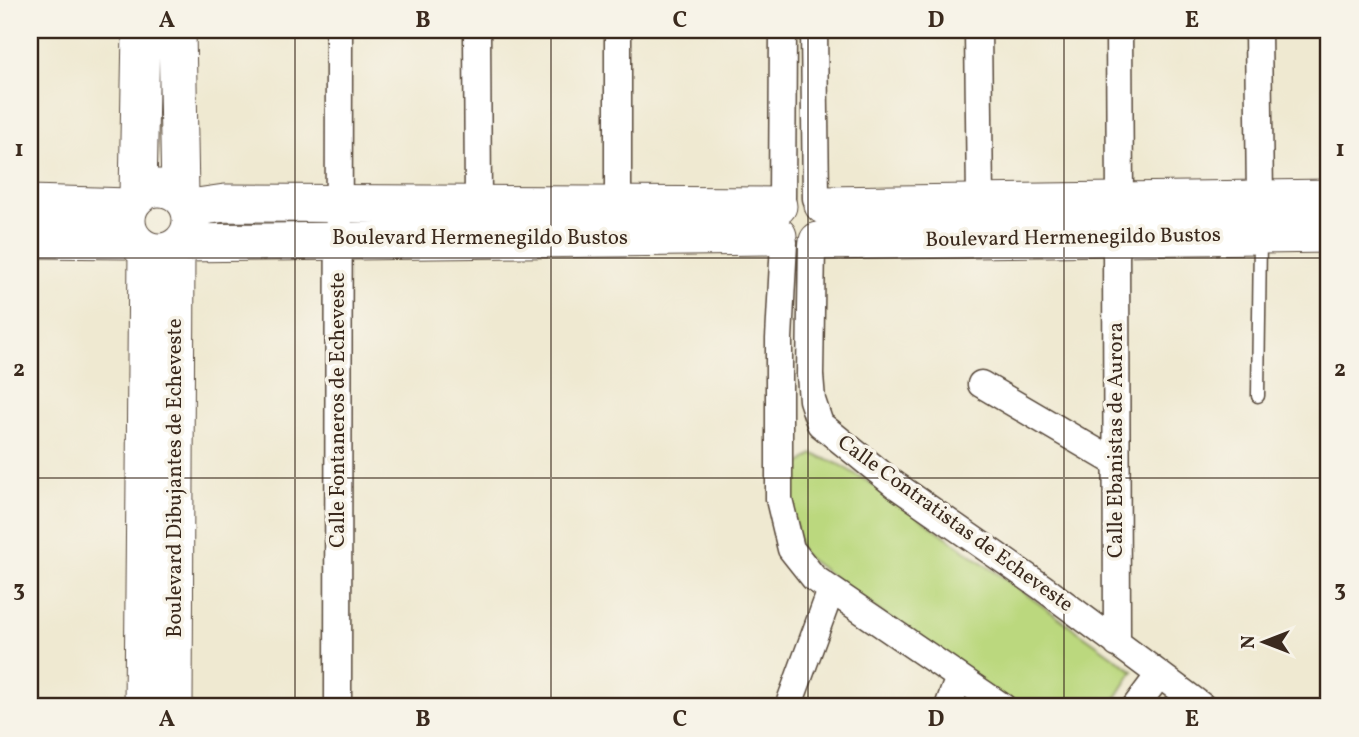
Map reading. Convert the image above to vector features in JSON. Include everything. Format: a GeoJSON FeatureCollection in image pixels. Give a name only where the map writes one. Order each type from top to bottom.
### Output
{"type":"FeatureCollection","features":[{"type":"Feature","properties":{"kind":"street","name":"Boulevard Dibujantes de Echeveste"},"geometry":{"type":"LineString","coordinates":[[141,30],[159,223],[174,707]]}},
{"type":"Feature","properties":{"kind":"street","name":"Boulevard Dibujantes de Echeveste"},"geometry":{"type":"LineString","coordinates":[[143,707],[159,223],[177,30]]}},
{"type":"Feature","properties":{"kind":"street","name":"Calle Fontaneros de Echeveste"},"geometry":{"type":"LineString","coordinates":[[338,707],[339,30]]}},
{"type":"Feature","properties":{"kind":"street"},"geometry":{"type":"LineString","coordinates":[[477,30],[478,205]]}},
{"type":"Feature","properties":{"kind":"street"},"geometry":{"type":"LineString","coordinates":[[618,30],[618,206]]}},
{"type":"Feature","properties":{"kind":"street","name":"Calle Contratistas de Echeveste"},"geometry":{"type":"LineString","coordinates":[[783,30],[812,400],[821,424],[894,484],[1042,587],[1203,707]]}},
{"type":"Feature","properties":{"kind":"street","name":"Calle Contratistas de Echeveste"},"geometry":{"type":"LineString","coordinates":[[799,221],[814,30]]}},
{"type":"Feature","properties":{"kind":"street"},"geometry":{"type":"LineString","coordinates":[[978,30],[980,201]]}},
{"type":"Feature","properties":{"kind":"street"},"geometry":{"type":"LineString","coordinates":[[1119,30],[1120,200]]}},
{"type":"Feature","properties":{"kind":"street"},"geometry":{"type":"LineString","coordinates":[[1258,30],[1260,199]]}},
{"type":"Feature","properties":{"kind":"street","name":"Boulevard Hermenegildo Bustos"},"geometry":{"type":"LineString","coordinates":[[30,239],[159,223],[225,203],[339,221],[799,221],[980,201],[1329,198]]}},
{"type":"Feature","properties":{"kind":"street","name":"Boulevard Hermenegildo Bustos"},"geometry":{"type":"LineString","coordinates":[[30,204],[159,223]]}},
{"type":"Feature","properties":{"kind":"street","name":"Boulevard Hermenegildo Bustos"},"geometry":{"type":"LineString","coordinates":[[339,221],[478,205],[618,206],[799,221],[1116,236],[1329,234]]}},
{"type":"Feature","properties":{"kind":"street"},"geometry":{"type":"LineString","coordinates":[[799,221],[779,339],[779,499],[790,550],[806,569],[831,590],[1003,707]]}},
{"type":"Feature","properties":{"kind":"street","name":"Calle Ebanistas de Aurora"},"geometry":{"type":"LineString","coordinates":[[1116,236],[1117,644]]}},
{"type":"Feature","properties":{"kind":"street"},"geometry":{"type":"LineString","coordinates":[[981,384],[1116,463]]}},
{"type":"Feature","properties":{"kind":"street"},"geometry":{"type":"LineString","coordinates":[[779,432],[821,424]]}},
{"type":"Feature","properties":{"kind":"street"},"geometry":{"type":"LineString","coordinates":[[788,707],[831,590]]}},
{"type":"Feature","properties":{"kind":"street"},"geometry":{"type":"LineString","coordinates":[[1135,707],[1159,675]]}},
{"type":"Feature","properties":{"kind":"street"},"geometry":{"type":"LineString","coordinates":[[948,707],[959,677]]}},
{"type":"Feature","properties":{"kind":"lane"},"geometry":{"type":"LineString","coordinates":[[1258,396],[1260,235]]}},
{"type":"Feature","properties":{"kind":"green space"},"geometry":{"type":"Polygon","coordinates":[[[813,454],[838,464],[877,487],[1133,671],[1110,707],[1008,707],[801,553],[788,489],[794,468],[813,454]]]}}]}
